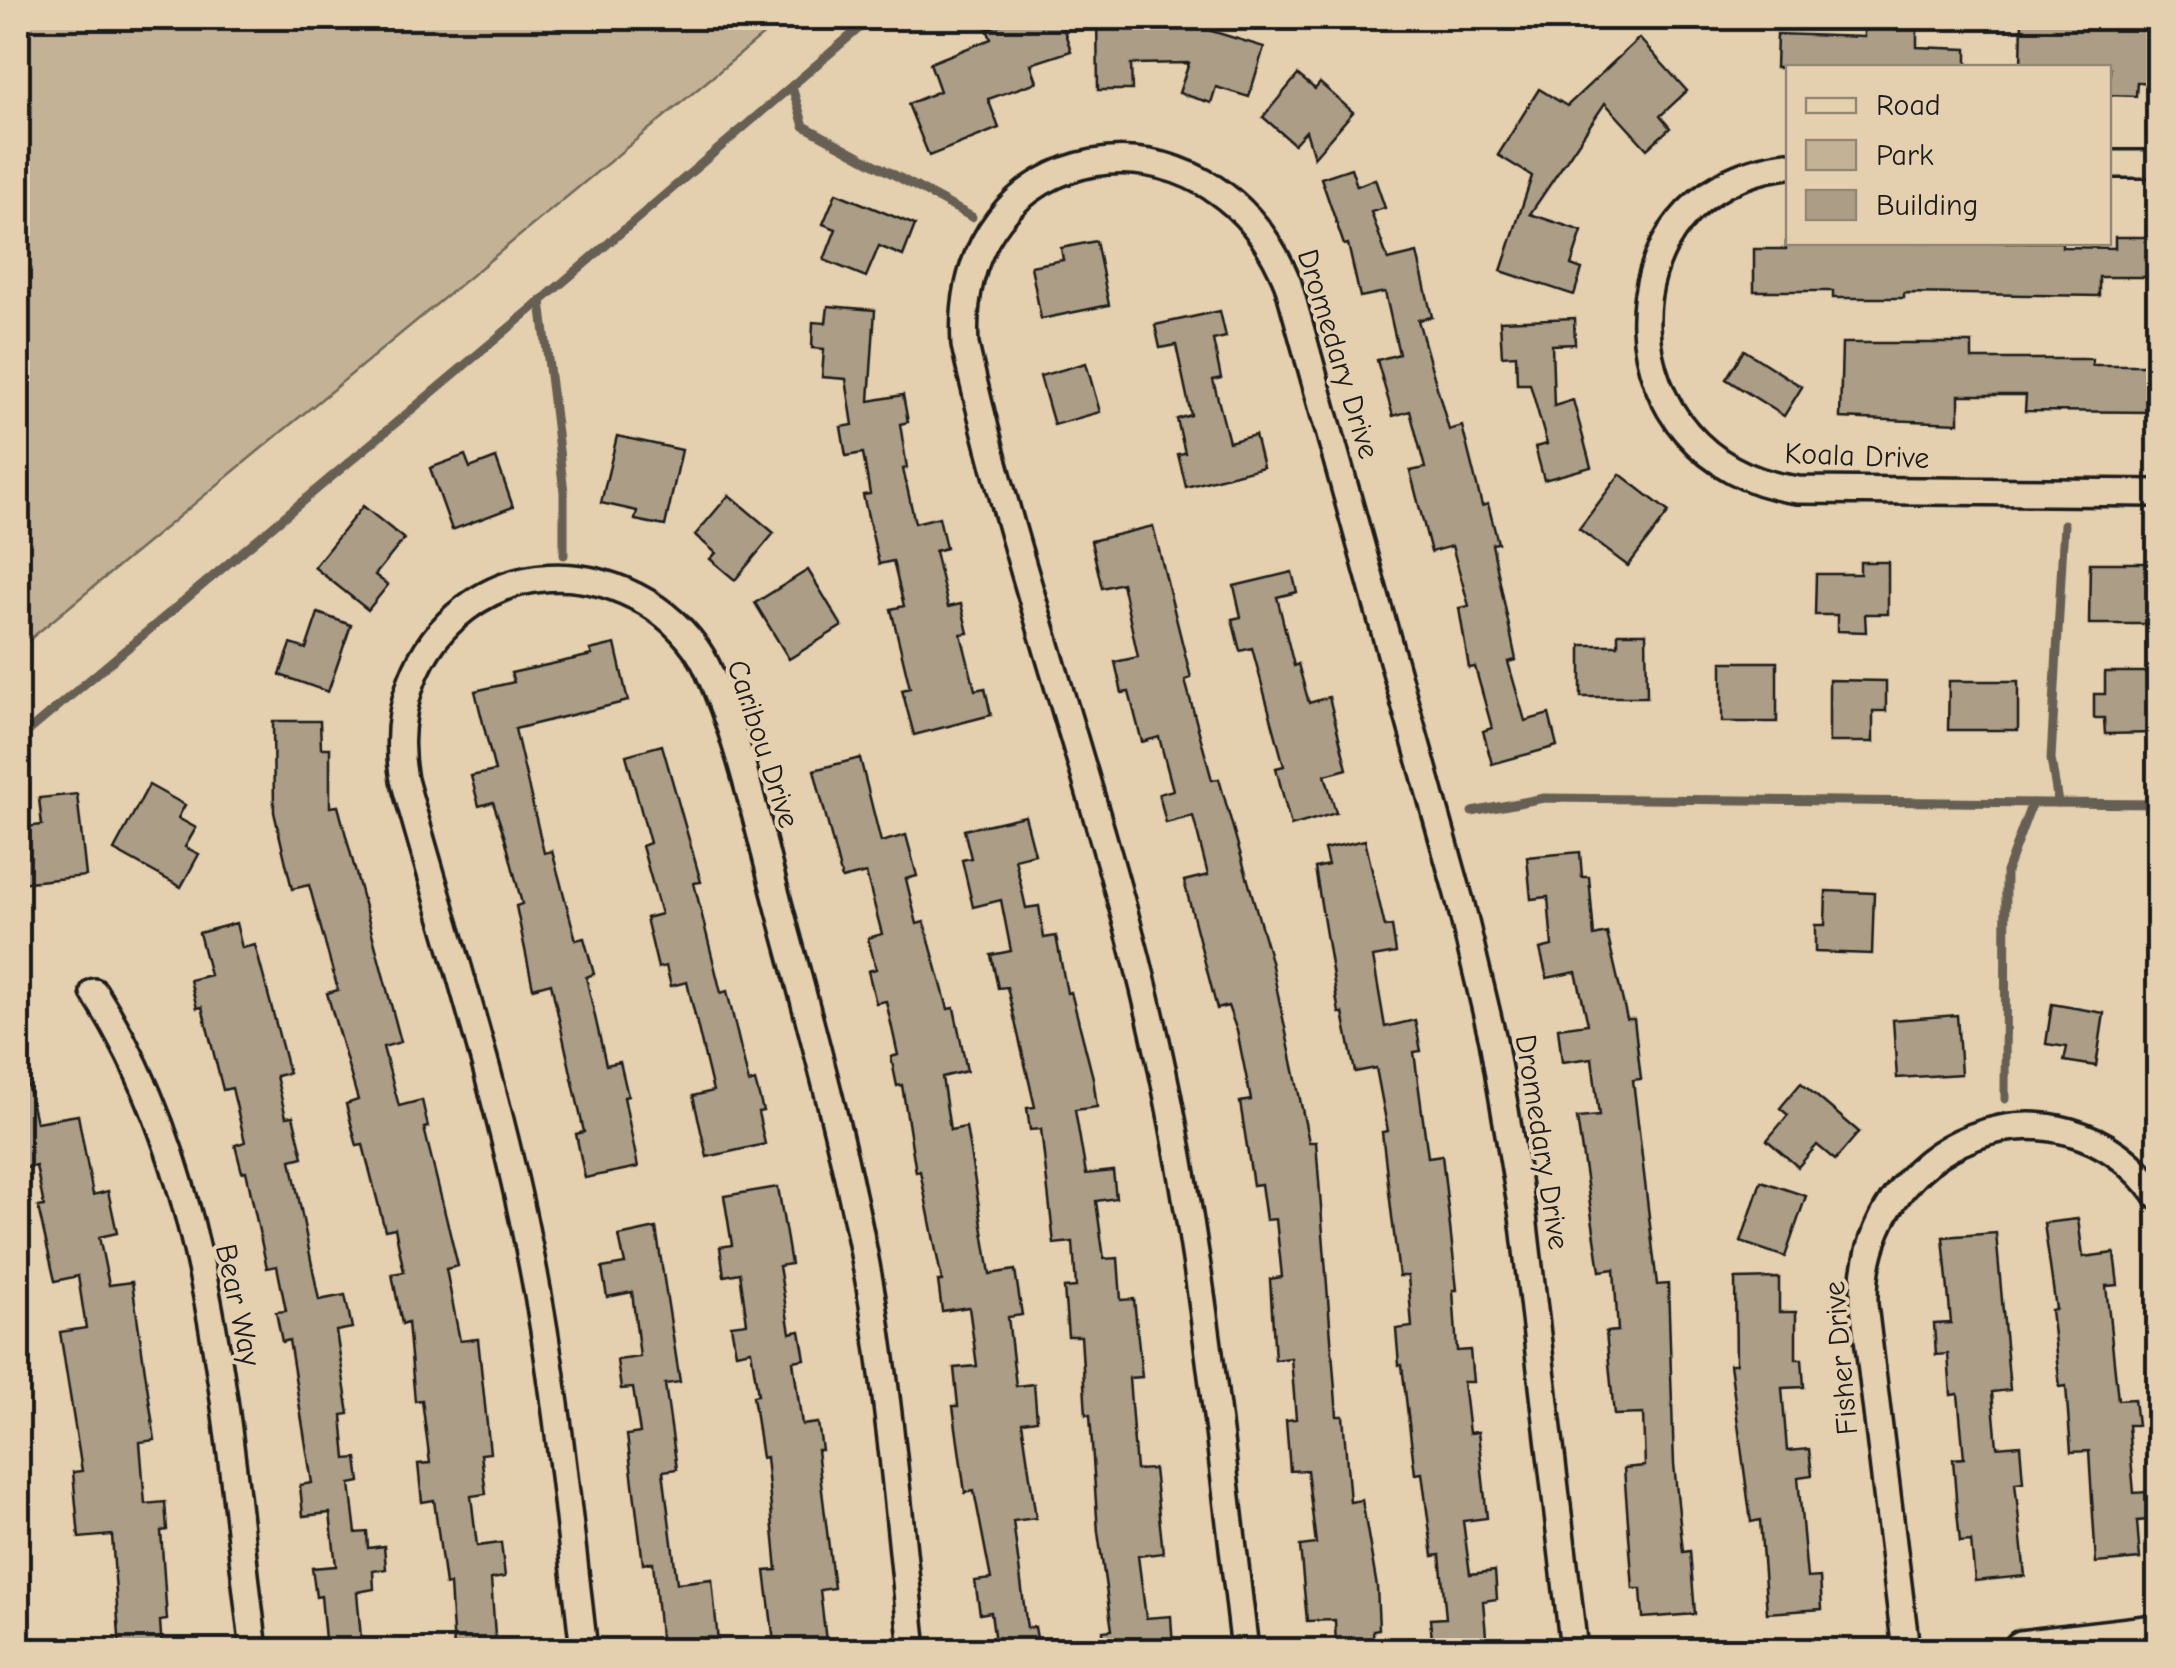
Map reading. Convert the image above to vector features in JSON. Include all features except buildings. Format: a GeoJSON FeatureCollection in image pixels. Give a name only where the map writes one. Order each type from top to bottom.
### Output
{"type":"FeatureCollection","features":[{"type":"Feature","properties":{"kind":"street","name":"Dromedary Drive"},"geometry":{"type":"LineString","coordinates":[[1245,1650],[1199,1264],[1176,1131],[1136,956],[965,345],[969,276],[1002,216],[1036,185],[1072,168],[1103,160],[1167,165],[1223,192],[1263,233],[1288,284],[1455,882],[1492,1040],[1524,1216],[1574,1650]]}},
{"type":"Feature","properties":{"kind":"street"},"geometry":{"type":"LineString","coordinates":[[2111,164],[2158,164]]}},
{"type":"Feature","properties":{"kind":"street","name":"Koala Drive"},"geometry":{"type":"LineString","coordinates":[[1786,165],[1742,176],[1708,196],[1680,224],[1654,269],[1644,321],[1652,372],[1662,396],[1694,444],[1742,476],[1798,490],[2158,493]]}},
{"type":"Feature","properties":{"kind":"street","name":"Caribou Drive"},"geometry":{"type":"LineString","coordinates":[[584,1650],[549,1356],[528,1242],[502,1130],[404,780],[399,740],[410,680],[443,628],[474,601],[498,588],[550,577],[604,583],[653,606],[692,644],[718,700],[746,785],[836,1118],[873,1306],[913,1650]]}},
{"type":"Feature","properties":{"kind":"street","name":"Bear Way"},"geometry":{"type":"LineString","coordinates":[[94,992],[130,1047],[163,1132],[199,1269],[226,1408],[254,1650]]}},
{"type":"Feature","properties":{"kind":"street","name":"Fisher Drive"},"geometry":{"type":"LineString","coordinates":[[1906,1650],[1864,1305],[1865,1266],[1884,1210],[1908,1178],[1938,1153],[1970,1136],[2003,1128],[2068,1132],[2099,1144],[2126,1162],[2158,1196]]}},
{"type":"Feature","properties":{"kind":"street"},"geometry":{"type":"LineString","coordinates":[[2023,1650],[2158,1634]]}},
{"type":"Feature","properties":{"kind":"green space"},"geometry":{"type":"Polygon","coordinates":[[[18,18],[784,18],[18,649],[18,18]]]}},
{"type":"Feature","properties":{"kind":"waterway"},"geometry":{"type":"LineString","coordinates":[[18,740],[871,18]]}},
{"type":"Feature","properties":{"kind":"waterway"},"geometry":{"type":"LineString","coordinates":[[792,87],[804,126],[972,217]]}},
{"type":"Feature","properties":{"kind":"waterway"},"geometry":{"type":"LineString","coordinates":[[541,301],[564,492],[564,555]]}},
{"type":"Feature","properties":{"kind":"waterway"},"geometry":{"type":"LineString","coordinates":[[2058,803],[2051,759],[2064,524]]}},
{"type":"Feature","properties":{"kind":"waterway"},"geometry":{"type":"LineString","coordinates":[[1472,812],[1544,798],[2158,804]]}},
{"type":"Feature","properties":{"kind":"waterway"},"geometry":{"type":"LineString","coordinates":[[2005,1099],[2006,872],[2032,803]]}}]}
